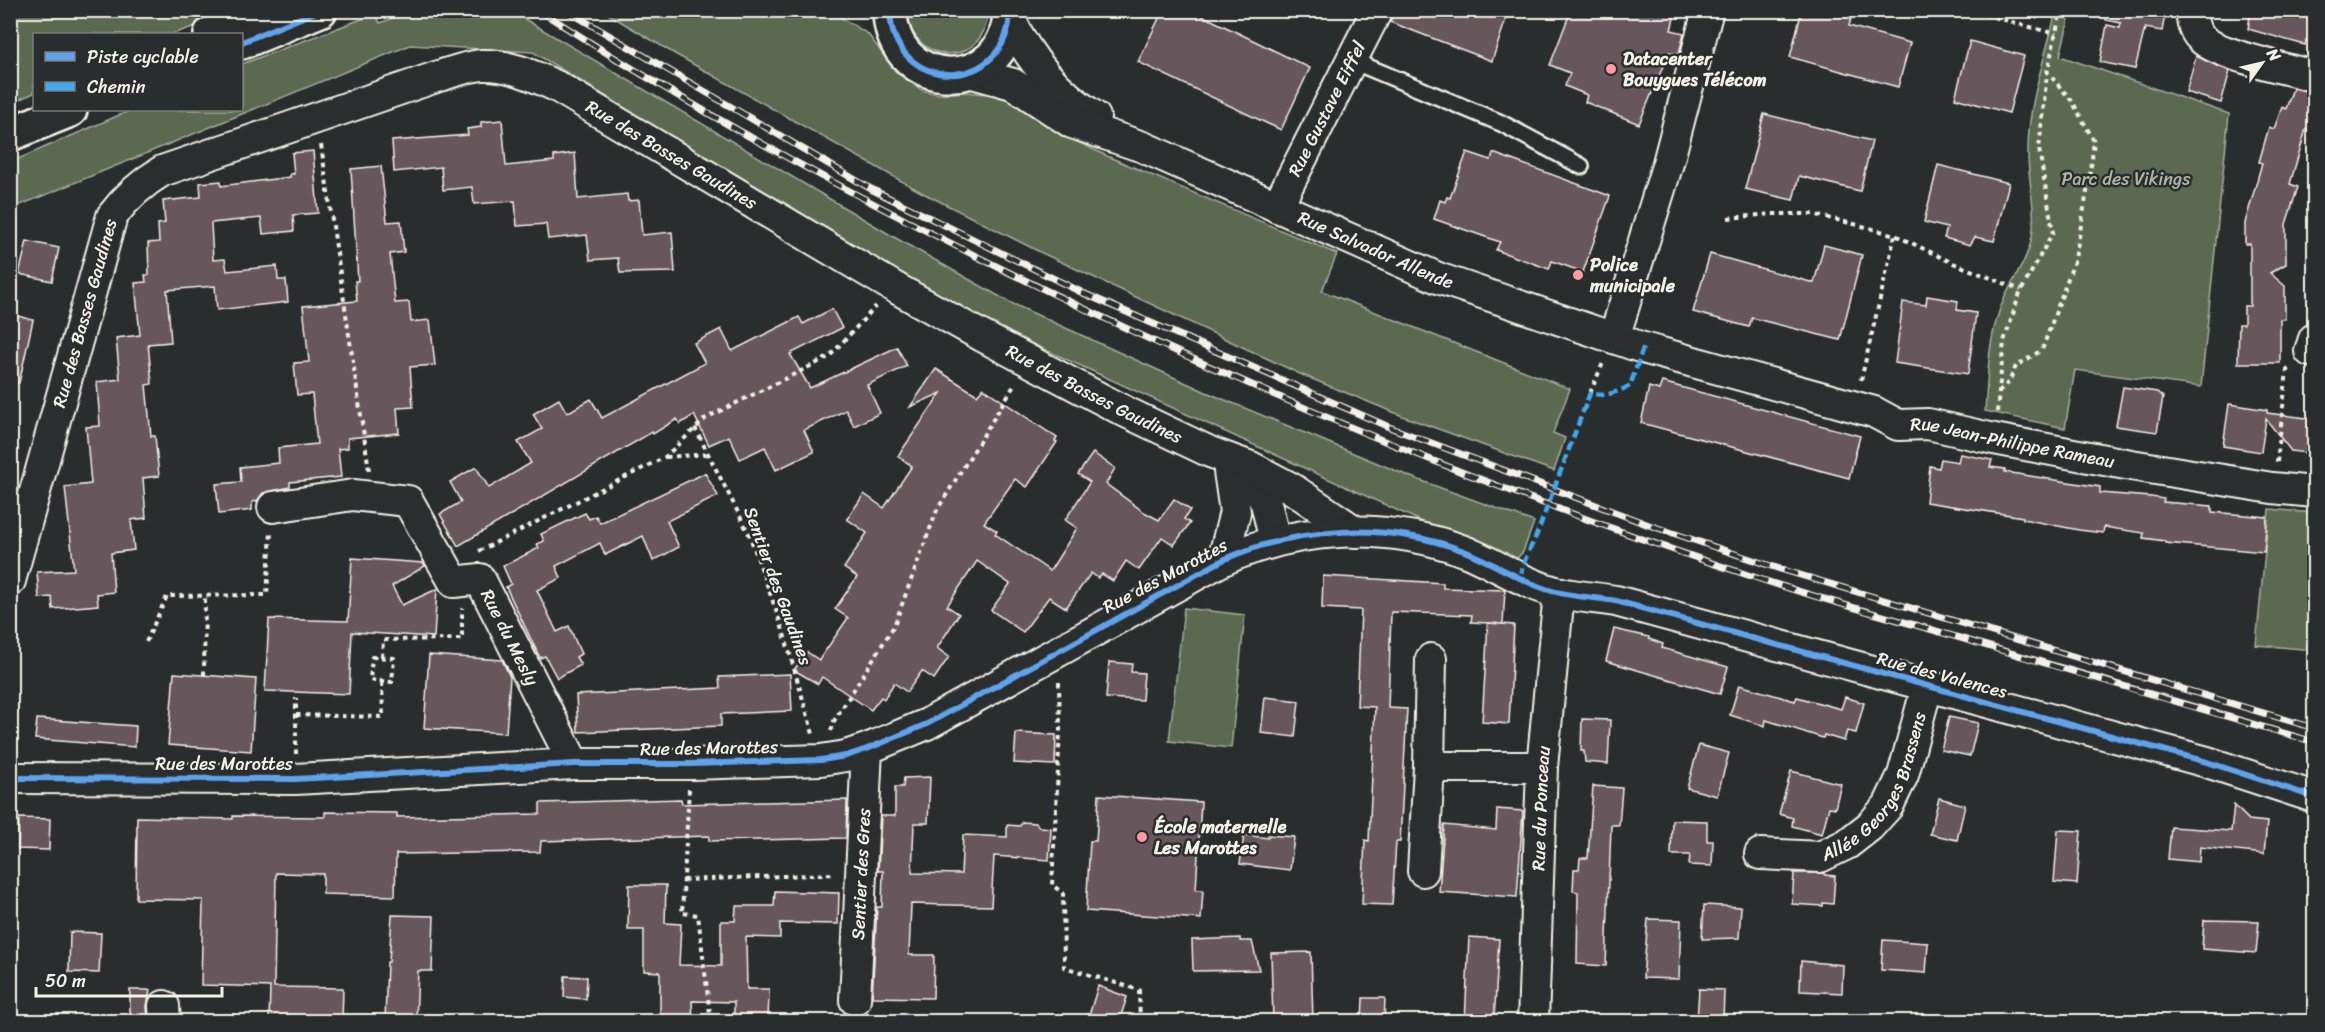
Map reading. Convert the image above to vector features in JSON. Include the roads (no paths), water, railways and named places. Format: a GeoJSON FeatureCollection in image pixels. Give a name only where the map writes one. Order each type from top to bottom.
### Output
{"type":"FeatureCollection","features":[{"type":"Feature","properties":{"kind":"main road"},"geometry":{"type":"LineString","coordinates":[[214,33],[271,10]]}},
{"type":"Feature","properties":{"kind":"main road"},"geometry":{"type":"LineString","coordinates":[[243,42],[320,10]]}},
{"type":"Feature","properties":{"kind":"main road"},"geometry":{"type":"LineString","coordinates":[[884,16],[901,49],[921,68],[945,75],[969,72],[984,65],[998,52],[1006,38],[1010,15]]}},
{"type":"Feature","properties":{"kind":"main road"},"geometry":{"type":"LineString","coordinates":[[10,116],[33,105]]}},
{"type":"Feature","properties":{"kind":"main road"},"geometry":{"type":"LineString","coordinates":[[10,134],[68,111]]}},
{"type":"Feature","properties":{"kind":"street","name":"Rue Gustave Eiffel"},"geometry":{"type":"LineString","coordinates":[[1277,207],[1377,10]]}},
{"type":"Feature","properties":{"kind":"street"},"geometry":{"type":"LineString","coordinates":[[1614,338],[1668,163],[1708,10]]}},
{"type":"Feature","properties":{"kind":"street"},"geometry":{"type":"LineString","coordinates":[[2191,10],[2195,30],[2208,44],[2240,56],[2314,76]]}},
{"type":"Feature","properties":{"kind":"street","name":"Rue Salvador Allende"},"geometry":{"type":"LineString","coordinates":[[1010,15],[1033,61],[1047,79],[1086,111],[1143,147]]}},
{"type":"Feature","properties":{"kind":"street","name":"Rue des Basses Gaudines"},"geometry":{"type":"LineString","coordinates":[[10,581],[112,216],[122,202],[142,183],[162,171],[439,76],[481,65],[504,67],[526,73],[556,86],[894,287],[1029,362],[1219,461],[1251,467],[1291,488],[1356,532]]}},
{"type":"Feature","properties":{"kind":"street","name":"Rue Salvador Allende"},"geometry":{"type":"LineString","coordinates":[[969,72],[1013,84],[1072,123],[1143,147],[1438,278],[1614,338]]}},
{"type":"Feature","properties":{"kind":"street","name":"Rue Jean-Philippe Rameau"},"geometry":{"type":"LineString","coordinates":[[1614,338],[1855,406],[1874,412],[1898,425],[1928,424],[2131,465],[2272,488],[2314,492]]}},
{"type":"Feature","properties":{"kind":"street"},"geometry":{"type":"LineString","coordinates":[[1219,461],[1261,494],[1286,538]]}},
{"type":"Feature","properties":{"kind":"street","name":"Rue des Marottes"},"geometry":{"type":"LineString","coordinates":[[1219,461],[1235,512],[1223,560]]}},
{"type":"Feature","properties":{"kind":"street"},"geometry":{"type":"LineString","coordinates":[[1286,538],[1297,512],[1291,488]]}},
{"type":"Feature","properties":{"kind":"street","name":"Rue du Mesly"},"geometry":{"type":"LineString","coordinates":[[273,507],[353,495],[408,501],[454,574],[480,579],[574,764]]}},
{"type":"Feature","properties":{"kind":"street"},"geometry":{"type":"LineString","coordinates":[[1356,532],[1393,533],[1456,549],[1559,593]]}},
{"type":"Feature","properties":{"kind":"street","name":"Rue des Marottes"},"geometry":{"type":"LineString","coordinates":[[10,778],[296,779],[574,764],[691,764],[821,760],[846,756],[927,724],[1223,560],[1250,548],[1286,538],[1356,532]]}},
{"type":"Feature","properties":{"kind":"street","name":"Rue des Valences"},"geometry":{"type":"LineString","coordinates":[[1559,593],[1616,601],[2207,762],[2314,797]]}},
{"type":"Feature","properties":{"kind":"street","name":"Rue du Ponceau"},"geometry":{"type":"LineString","coordinates":[[1533,1022],[1542,767],[1559,593]]}},
{"type":"Feature","properties":{"kind":"street"},"geometry":{"type":"LineString","coordinates":[[1423,871],[1429,767],[1431,659]]}},
{"type":"Feature","properties":{"kind":"street","name":"Allée Georges Brassens"},"geometry":{"type":"LineString","coordinates":[[1760,855],[1820,857],[1847,843],[1869,826],[1888,806],[1903,775],[1927,687]]}},
{"type":"Feature","properties":{"kind":"street","name":"Sentier des Gres"},"geometry":{"type":"LineString","coordinates":[[855,1000],[867,749]]}},
{"type":"Feature","properties":{"kind":"street"},"geometry":{"type":"LineString","coordinates":[[1429,767],[1542,767]]}},
{"type":"Feature","properties":{"kind":"lane"},"geometry":{"type":"LineString","coordinates":[[1353,61],[1501,123],[1581,166]]}},
{"type":"Feature","properties":{"kind":"railway"},"geometry":{"type":"LineString","coordinates":[[539,10],[595,46],[768,147],[944,240],[1190,358],[1379,439],[1571,514],[1766,581],[2314,742]]}},
{"type":"Feature","properties":{"kind":"railway"},"geometry":{"type":"LineString","coordinates":[[566,10],[871,189],[1083,293],[1389,427],[1649,525],[1780,569],[2314,728]]}},
{"type":"Feature","properties":{"kind":"place","name":"Datacenter Bouygues Télécom"},"geometry":{"type":"Point","coordinates":[1611,69]}},
{"type":"Feature","properties":{"kind":"place","name":"Police municipale"},"geometry":{"type":"Point","coordinates":[1578,275]}},
{"type":"Feature","properties":{"kind":"place","name":"École maternelle Les Marottes"},"geometry":{"type":"Point","coordinates":[1142,837]}},
{"type":"Feature","properties":{"kind":"park label","name":"Parc des Vikings"},"geometry":{"type":"Point","coordinates":[2126,179]}}]}
